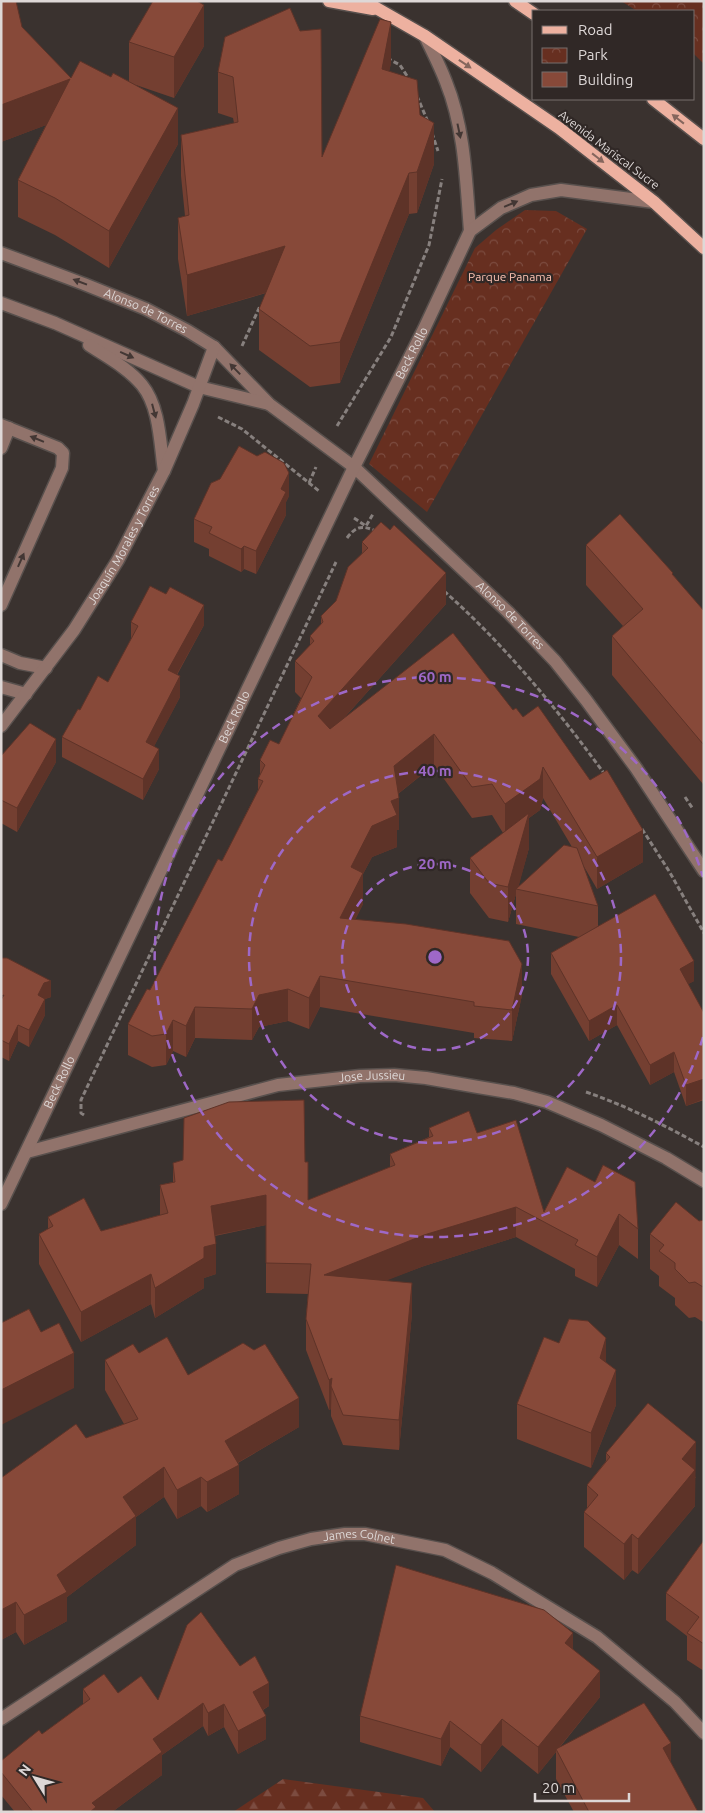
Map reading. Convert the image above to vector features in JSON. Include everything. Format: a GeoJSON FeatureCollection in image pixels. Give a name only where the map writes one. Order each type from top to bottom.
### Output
{"type":"FeatureCollection","features":[{"type":"Feature","properties":{"kind":"main road"},"geometry":{"type":"LineString","coordinates":[[329,1],[381,10]]}},
{"type":"Feature","properties":{"kind":"main road","name":"Avenida Mariscal Sucre"},"geometry":{"type":"LineString","coordinates":[[364,1],[425,36],[558,128],[654,202],[704,248]]}},
{"type":"Feature","properties":{"kind":"main road"},"geometry":{"type":"LineString","coordinates":[[515,1],[532,13]]}},
{"type":"Feature","properties":{"kind":"main road"},"geometry":{"type":"LineString","coordinates":[[654,100],[704,139]]}},
{"type":"Feature","properties":{"kind":"street"},"geometry":{"type":"LineString","coordinates":[[425,36],[447,82],[455,110],[464,161],[470,231]]}},
{"type":"Feature","properties":{"kind":"street","name":"Beck Rollo"},"geometry":{"type":"LineString","coordinates":[[1,1204],[336,504],[424,329],[470,231],[501,208],[531,195],[561,190],[654,202]]}},
{"type":"Feature","properties":{"kind":"street","name":"Alonso de Torres"},"geometry":{"type":"LineString","coordinates":[[1,253],[146,309],[188,331],[214,347],[269,404],[354,467],[508,612],[555,661],[636,768],[704,871]]}},
{"type":"Feature","properties":{"kind":"street","name":"Alonso de Torres"},"geometry":{"type":"LineString","coordinates":[[1,303],[55,323],[199,387],[269,404]]}},
{"type":"Feature","properties":{"kind":"street","name":"Alonso de Torres"},"geometry":{"type":"LineString","coordinates":[[55,323],[125,368],[143,386],[155,414],[164,471]]}},
{"type":"Feature","properties":{"kind":"street","name":"Joaquín Morales y Torres"},"geometry":{"type":"LineString","coordinates":[[1,726],[74,630],[118,560],[164,471],[193,404],[214,347]]}},
{"type":"Feature","properties":{"kind":"street"},"geometry":{"type":"LineString","coordinates":[[1,448],[5,427],[58,448],[63,453],[64,458],[62,468],[1,605]]}},
{"type":"Feature","properties":{"kind":"street"},"geometry":{"type":"LineString","coordinates":[[1,655],[20,663],[46,668]]}},
{"type":"Feature","properties":{"kind":"street"},"geometry":{"type":"LineString","coordinates":[[1,687],[26,694]]}},
{"type":"Feature","properties":{"kind":"street","name":"Jose Jussieu"},"geometry":{"type":"LineString","coordinates":[[27,1152],[278,1085],[360,1076],[394,1075],[426,1078],[478,1087],[547,1102],[609,1129],[666,1158],[704,1181]]}},
{"type":"Feature","properties":{"kind":"street","name":"James Colnet"},"geometry":{"type":"LineString","coordinates":[[1,1719],[235,1565],[279,1548],[311,1539],[346,1534],[365,1534],[445,1550],[492,1573],[597,1637],[675,1702],[704,1734]]}},
{"type":"Feature","properties":{"kind":"path"},"geometry":{"type":"LineString","coordinates":[[382,55],[400,65],[409,80]]}},
{"type":"Feature","properties":{"kind":"path"},"geometry":{"type":"LineString","coordinates":[[414,87],[428,123]]}},
{"type":"Feature","properties":{"kind":"path"},"geometry":{"type":"LineString","coordinates":[[432,132],[439,158]]}},
{"type":"Feature","properties":{"kind":"path"},"geometry":{"type":"LineString","coordinates":[[309,482],[326,446],[391,337],[429,245],[443,174]]}},
{"type":"Feature","properties":{"kind":"path"},"geometry":{"type":"LineString","coordinates":[[242,346],[263,301]]}},
{"type":"Feature","properties":{"kind":"path"},"geometry":{"type":"LineString","coordinates":[[193,404],[242,429],[336,504],[366,526],[379,532]]}},
{"type":"Feature","properties":{"kind":"path"},"geometry":{"type":"LineString","coordinates":[[344,545],[348,536],[356,528],[366,526]]}},
{"type":"Feature","properties":{"kind":"path"},"geometry":{"type":"LineString","coordinates":[[81,1113],[81,1100],[340,554]]}},
{"type":"Feature","properties":{"kind":"path"},"geometry":{"type":"LineString","coordinates":[[442,589],[512,659],[570,725],[610,782]]}},
{"type":"Feature","properties":{"kind":"path"},"geometry":{"type":"LineString","coordinates":[[637,822],[669,871],[704,933]]}},
{"type":"Feature","properties":{"kind":"green space"},"geometry":{"type":"Polygon","coordinates":[[[621,1],[704,1],[704,64],[695,55],[695,10],[635,10],[621,1]]]}},
{"type":"Feature","properties":{"kind":"green space","name":"Parque Panama"},"geometry":{"type":"Polygon","coordinates":[[[525,210],[556,211],[587,229],[427,512],[369,464],[475,248],[496,230],[525,210]]]}},
{"type":"Feature","properties":{"kind":"green space"},"geometry":{"type":"Polygon","coordinates":[[[283,1779],[423,1798],[435,1812],[233,1812],[283,1779]]]}},
{"type":"Feature","properties":{"kind":"building"},"geometry":{"type":"Polygon","coordinates":[[[1,1],[16,1],[22,27],[71,78],[80,61],[111,77],[113,73],[178,108],[109,231],[55,198],[18,180],[70,79],[1,105],[1,1]]]}},
{"type":"Feature","properties":{"kind":"building"},"geometry":{"type":"Polygon","coordinates":[[[153,1],[197,1],[204,5],[174,57],[129,42],[153,1]]]}},
{"type":"Feature","properties":{"kind":"building"},"geometry":{"type":"Polygon","coordinates":[[[290,8],[300,31],[321,29],[322,157],[380,19],[391,22],[382,69],[417,80],[420,115],[434,123],[417,172],[409,173],[340,342],[310,346],[259,309],[285,246],[187,275],[178,218],[189,215],[181,135],[238,122],[233,77],[218,72],[225,37],[290,8]]]}},
{"type":"Feature","properties":{"kind":"building"},"geometry":{"type":"Polygon","coordinates":[[[239,446],[257,456],[265,452],[284,463],[289,473],[281,489],[286,492],[256,551],[244,546],[241,549],[209,533],[212,527],[194,519],[211,483],[220,479],[239,446]]]}},
{"type":"Feature","properties":{"kind":"building"},"geometry":{"type":"Polygon","coordinates":[[[620,514],[704,611],[703,744],[612,636],[643,609],[586,545],[620,514]]]}},
{"type":"Feature","properties":{"kind":"building"},"geometry":{"type":"Polygon","coordinates":[[[381,522],[390,530],[394,525],[446,573],[318,716],[330,729],[453,633],[513,710],[516,708],[523,717],[538,706],[590,780],[607,770],[643,830],[597,857],[543,767],[540,779],[505,804],[492,784],[472,787],[434,734],[394,766],[399,798],[391,801],[397,815],[372,826],[351,867],[363,873],[340,918],[406,924],[509,941],[522,964],[512,1010],[474,1006],[474,1002],[320,976],[309,998],[288,989],[259,995],[252,1009],[195,1007],[186,1026],[173,1020],[166,1034],[152,1036],[128,1024],[147,989],[150,990],[218,859],[222,861],[263,781],[258,779],[265,765],[260,760],[270,740],[279,744],[312,677],[295,661],[314,641],[310,636],[323,622],[321,616],[336,601],[348,567],[368,548],[362,542],[381,522]]]}},
{"type":"Feature","properties":{"kind":"building"},"geometry":{"type":"Polygon","coordinates":[[[150,586],[166,594],[170,587],[204,605],[168,670],[180,676],[146,742],[159,749],[143,779],[62,737],[78,709],[80,710],[98,676],[108,682],[138,626],[131,622],[150,586]]]}},
{"type":"Feature","properties":{"kind":"building"},"geometry":{"type":"Polygon","coordinates":[[[30,723],[56,739],[17,808],[1,800],[1,756],[30,723]]]}},
{"type":"Feature","properties":{"kind":"building"},"geometry":{"type":"Polygon","coordinates":[[[529,813],[508,887],[489,883],[470,858],[529,813]]]}},
{"type":"Feature","properties":{"kind":"building"},"geometry":{"type":"Polygon","coordinates":[[[564,845],[577,848],[598,906],[516,889],[564,845]]]}},
{"type":"Feature","properties":{"kind":"building"},"geometry":{"type":"Polygon","coordinates":[[[655,894],[694,961],[680,969],[704,1013],[704,1079],[686,1085],[674,1052],[650,1065],[617,1005],[589,1021],[551,953],[655,894]]]}},
{"type":"Feature","properties":{"kind":"building"},"geometry":{"type":"Polygon","coordinates":[[[1,958],[7,958],[51,981],[44,983],[38,995],[45,999],[29,1030],[18,1025],[9,1044],[1,1040],[1,1000],[4,995],[1,996],[1,958]]]}},
{"type":"Feature","properties":{"kind":"building"},"geometry":{"type":"Polygon","coordinates":[[[304,1100],[305,1162],[308,1162],[308,1200],[395,1165],[390,1154],[433,1136],[429,1128],[469,1111],[477,1133],[516,1120],[544,1212],[567,1167],[595,1182],[603,1165],[635,1182],[638,1229],[619,1214],[597,1257],[575,1245],[578,1240],[516,1207],[424,1235],[324,1275],[412,1283],[399,1420],[343,1415],[331,1386],[332,1378],[329,1380],[306,1319],[311,1264],[266,1263],[266,1195],[211,1206],[216,1244],[204,1247],[204,1258],[155,1288],[151,1274],[81,1312],[39,1234],[53,1226],[48,1217],[84,1198],[101,1231],[168,1213],[160,1185],[175,1182],[173,1163],[183,1160],[184,1118],[229,1102],[304,1100]]]}},
{"type":"Feature","properties":{"kind":"building"},"geometry":{"type":"Polygon","coordinates":[[[676,1202],[699,1221],[704,1220],[703,1287],[695,1282],[689,1283],[675,1269],[675,1263],[659,1251],[664,1245],[650,1234],[676,1202]]]}},
{"type":"Feature","properties":{"kind":"building"},"geometry":{"type":"Polygon","coordinates":[[[29,1309],[41,1332],[59,1323],[74,1353],[1,1390],[1,1323],[29,1309]]]}},
{"type":"Feature","properties":{"kind":"building"},"geometry":{"type":"Polygon","coordinates":[[[569,1319],[588,1321],[606,1338],[600,1358],[616,1370],[591,1433],[517,1404],[544,1337],[559,1343],[569,1319]]]}},
{"type":"Feature","properties":{"kind":"building"},"geometry":{"type":"Polygon","coordinates":[[[167,1337],[188,1375],[243,1343],[254,1350],[265,1344],[299,1398],[225,1441],[239,1465],[207,1482],[201,1477],[177,1490],[164,1467],[123,1497],[136,1516],[57,1575],[67,1592],[24,1615],[16,1602],[1,1610],[1,1478],[76,1424],[86,1438],[138,1419],[105,1360],[133,1344],[139,1353],[167,1337]]]}},
{"type":"Feature","properties":{"kind":"building"},"geometry":{"type":"Polygon","coordinates":[[[648,1403],[696,1442],[682,1459],[695,1470],[638,1539],[632,1534],[624,1544],[584,1512],[598,1495],[587,1485],[610,1457],[606,1453],[648,1403]]]}},
{"type":"Feature","properties":{"kind":"building"},"geometry":{"type":"Polygon","coordinates":[[[704,1540],[704,1644],[687,1633],[699,1617],[666,1593],[704,1540]]]}},
{"type":"Feature","properties":{"kind":"building"},"geometry":{"type":"Polygon","coordinates":[[[396,1565],[544,1610],[573,1633],[565,1643],[600,1671],[538,1747],[502,1719],[481,1745],[450,1721],[441,1739],[360,1716],[396,1565]]]}},
{"type":"Feature","properties":{"kind":"building"},"geometry":{"type":"Polygon","coordinates":[[[201,1612],[240,1666],[255,1656],[269,1683],[253,1692],[266,1716],[238,1731],[224,1704],[208,1713],[203,1703],[153,1739],[162,1752],[92,1803],[96,1807],[90,1812],[33,1812],[1,1772],[1,1761],[39,1730],[42,1734],[90,1699],[83,1689],[104,1674],[118,1693],[141,1676],[158,1700],[187,1625],[201,1612]]]}},
{"type":"Feature","properties":{"kind":"building"},"geometry":{"type":"Polygon","coordinates":[[[644,1703],[671,1743],[663,1748],[698,1812],[589,1812],[556,1749],[644,1703]]]}}]}
